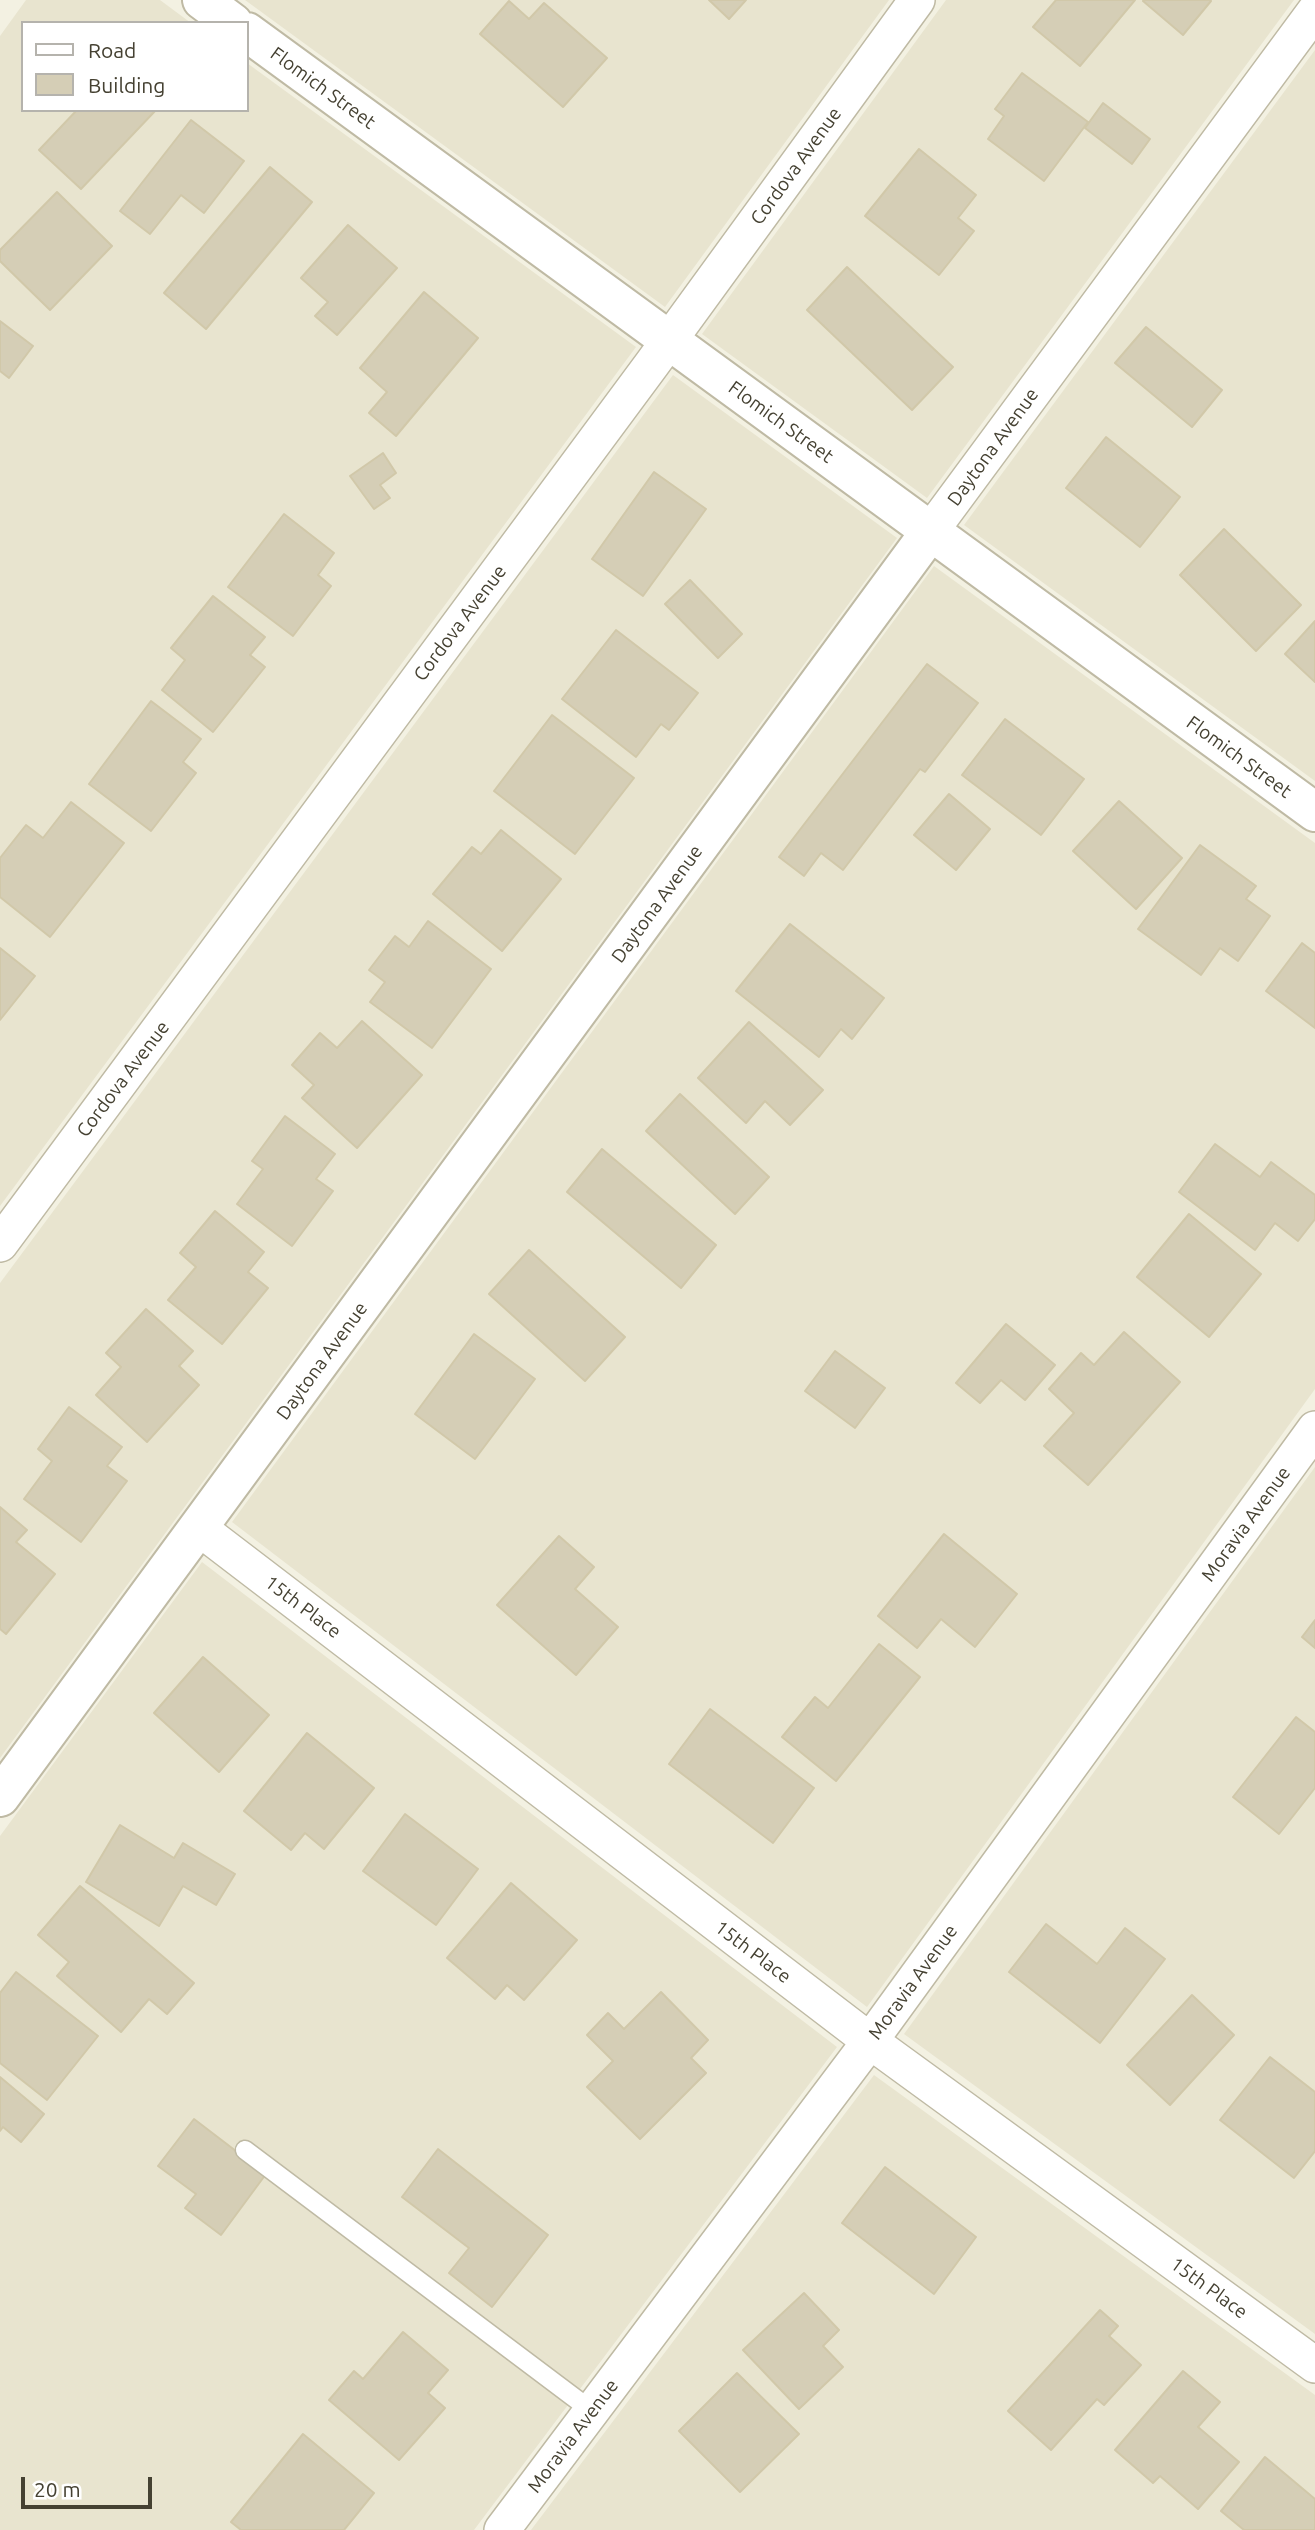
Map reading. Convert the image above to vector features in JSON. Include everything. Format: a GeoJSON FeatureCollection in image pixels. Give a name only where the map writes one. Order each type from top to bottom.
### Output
{"type":"FeatureCollection","features":[{"type":"Feature","properties":{"kind":"street"},"geometry":{"type":"LineString","coordinates":[[202,0],[230,21]]}},
{"type":"Feature","properties":{"kind":"street","name":"Cordova Avenue"},"geometry":{"type":"LineString","coordinates":[[0,1244],[669,341],[917,0]]}},
{"type":"Feature","properties":{"kind":"street","name":"Daytona Avenue"},"geometry":{"type":"LineString","coordinates":[[0,1797],[1315,11]]}},
{"type":"Feature","properties":{"kind":"street","name":"Flomich Street"},"geometry":{"type":"LineString","coordinates":[[248,33],[1315,812]]}},
{"type":"Feature","properties":{"kind":"street","name":"Moravia Avenue"},"geometry":{"type":"LineString","coordinates":[[502,2530],[870,2041],[1315,1429]]}},
{"type":"Feature","properties":{"kind":"street","name":"15th Place"},"geometry":{"type":"LineString","coordinates":[[199,1528],[870,2041],[1315,2365]]}},
{"type":"Feature","properties":{"kind":"lane"},"geometry":{"type":"LineString","coordinates":[[245,2150],[592,2411]]}},
{"type":"Feature","properties":{"kind":"shaded area"},"geometry":{"type":"Polygon","coordinates":[[[26,0],[160,0],[188,21],[21,21],[21,112],[248,112],[248,64],[636,347],[0,1206],[0,36],[26,0]]]}},
{"type":"Feature","properties":{"kind":"shaded area"},"geometry":{"type":"Polygon","coordinates":[[[245,0],[889,0],[665,307],[245,0]]]}},
{"type":"Feature","properties":{"kind":"shaded area"},"geometry":{"type":"Polygon","coordinates":[[[946,0],[1294,0],[927,498],[702,334],[946,0]]]}},
{"type":"Feature","properties":{"kind":"shaded area"},"geometry":{"type":"Polygon","coordinates":[[[1315,50],[1315,781],[964,525],[1315,50]]]}},
{"type":"Feature","properties":{"kind":"shaded area"},"geometry":{"type":"Polygon","coordinates":[[[673,375],[897,538],[0,1758],[0,1283],[673,375]]]}},
{"type":"Feature","properties":{"kind":"shaded area"},"geometry":{"type":"Polygon","coordinates":[[[934,566],[1315,843],[1315,1389],[867,2007],[232,1522],[934,566]]]}},
{"type":"Feature","properties":{"kind":"shaded area"},"geometry":{"type":"Polygon","coordinates":[[[1315,1467],[1315,2334],[904,2034],[1315,1467]]]}},
{"type":"Feature","properties":{"kind":"shaded area"},"geometry":{"type":"Polygon","coordinates":[[[202,1562],[837,2047],[474,2530],[0,2530],[0,1836],[202,1562]]]}},
{"type":"Feature","properties":{"kind":"shaded area"},"geometry":{"type":"Polygon","coordinates":[[[874,2075],[1315,2395],[1315,2530],[531,2530],[874,2075]]]}},
{"type":"Feature","properties":{"kind":"building"},"geometry":{"type":"Polygon","coordinates":[[[709,0],[746,0],[729,19],[709,0]]]}},
{"type":"Feature","properties":{"kind":"building"},"geometry":{"type":"Polygon","coordinates":[[[1056,0],[1135,0],[1080,66],[1033,27],[1056,0]]]}},
{"type":"Feature","properties":{"kind":"building"},"geometry":{"type":"Polygon","coordinates":[[[1144,0],[1210,0],[1211,1],[1183,35],[1144,0]]]}},
{"type":"Feature","properties":{"kind":"building"},"geometry":{"type":"Polygon","coordinates":[[[509,1],[529,19],[544,3],[607,58],[563,107],[480,34],[509,1]]]}},
{"type":"Feature","properties":{"kind":"building"},"geometry":{"type":"Polygon","coordinates":[[[1022,73],[1088,122],[1044,181],[988,139],[1004,116],[995,109],[1022,73]]]}},
{"type":"Feature","properties":{"kind":"building"},"geometry":{"type":"Polygon","coordinates":[[[1103,103],[1150,139],[1132,164],[1085,128],[1103,103]]]}},
{"type":"Feature","properties":{"kind":"building"},"geometry":{"type":"Polygon","coordinates":[[[75,112],[154,112],[81,189],[39,150],[75,112]]]}},
{"type":"Feature","properties":{"kind":"building"},"geometry":{"type":"Polygon","coordinates":[[[191,120],[244,161],[204,213],[181,195],[150,234],[120,211],[191,120]]]}},
{"type":"Feature","properties":{"kind":"building"},"geometry":{"type":"Polygon","coordinates":[[[919,149],[976,195],[958,218],[974,231],[939,275],[865,216],[919,149]]]}},
{"type":"Feature","properties":{"kind":"building"},"geometry":{"type":"Polygon","coordinates":[[[270,167],[312,202],[206,329],[164,293],[270,167]]]}},
{"type":"Feature","properties":{"kind":"building"},"geometry":{"type":"Polygon","coordinates":[[[57,192],[112,246],[50,310],[0,261],[0,250],[57,192]]]}},
{"type":"Feature","properties":{"kind":"building"},"geometry":{"type":"Polygon","coordinates":[[[348,225],[397,268],[337,335],[315,316],[328,302],[301,278],[348,225]]]}},
{"type":"Feature","properties":{"kind":"building"},"geometry":{"type":"Polygon","coordinates":[[[847,267],[953,367],[912,410],[807,310],[847,267]]]}},
{"type":"Feature","properties":{"kind":"building"},"geometry":{"type":"Polygon","coordinates":[[[424,292],[478,338],[396,436],[369,413],[387,392],[360,368],[424,292]]]}},
{"type":"Feature","properties":{"kind":"building"},"geometry":{"type":"Polygon","coordinates":[[[0,321],[33,346],[9,378],[0,371],[0,321]]]}},
{"type":"Feature","properties":{"kind":"building"},"geometry":{"type":"Polygon","coordinates":[[[1146,327],[1222,390],[1192,427],[1115,363],[1146,327]]]}},
{"type":"Feature","properties":{"kind":"building"},"geometry":{"type":"Polygon","coordinates":[[[1106,437],[1180,497],[1140,547],[1066,488],[1106,437]]]}},
{"type":"Feature","properties":{"kind":"building"},"geometry":{"type":"Polygon","coordinates":[[[383,453],[396,473],[380,485],[390,498],[374,509],[350,476],[383,453]]]}},
{"type":"Feature","properties":{"kind":"building"},"geometry":{"type":"Polygon","coordinates":[[[654,472],[706,509],[643,596],[592,559],[654,472]]]}},
{"type":"Feature","properties":{"kind":"building"},"geometry":{"type":"Polygon","coordinates":[[[284,514],[334,553],[318,575],[331,586],[293,636],[228,587],[284,514]]]}},
{"type":"Feature","properties":{"kind":"building"},"geometry":{"type":"Polygon","coordinates":[[[1224,529],[1301,605],[1256,651],[1180,575],[1224,529]]]}},
{"type":"Feature","properties":{"kind":"building"},"geometry":{"type":"Polygon","coordinates":[[[690,580],[742,634],[718,658],[665,604],[690,580]]]}},
{"type":"Feature","properties":{"kind":"building"},"geometry":{"type":"Polygon","coordinates":[[[213,596],[265,637],[250,655],[265,667],[213,732],[162,690],[185,660],[171,648],[213,596]]]}},
{"type":"Feature","properties":{"kind":"building"},"geometry":{"type":"Polygon","coordinates":[[[1315,621],[1315,682],[1285,654],[1315,621]]]}},
{"type":"Feature","properties":{"kind":"building"},"geometry":{"type":"Polygon","coordinates":[[[616,630],[698,693],[669,730],[661,724],[636,757],[562,699],[616,630]]]}},
{"type":"Feature","properties":{"kind":"building"},"geometry":{"type":"Polygon","coordinates":[[[927,664],[978,703],[925,772],[920,769],[843,870],[821,853],[804,876],[779,857],[927,664]]]}},
{"type":"Feature","properties":{"kind":"building"},"geometry":{"type":"Polygon","coordinates":[[[151,701],[201,739],[183,762],[196,773],[151,831],[89,784],[151,701]]]}},
{"type":"Feature","properties":{"kind":"building"},"geometry":{"type":"Polygon","coordinates":[[[552,715],[634,778],[575,854],[494,791],[552,715]]]}},
{"type":"Feature","properties":{"kind":"building"},"geometry":{"type":"Polygon","coordinates":[[[1005,719],[1084,779],[1041,835],[962,775],[1005,719]]]}},
{"type":"Feature","properties":{"kind":"building"},"geometry":{"type":"Polygon","coordinates":[[[949,794],[990,829],[956,870],[914,835],[949,794]]]}},
{"type":"Feature","properties":{"kind":"building"},"geometry":{"type":"Polygon","coordinates":[[[1119,801],[1182,858],[1136,909],[1073,851],[1119,801]]]}},
{"type":"Feature","properties":{"kind":"building"},"geometry":{"type":"Polygon","coordinates":[[[71,802],[124,843],[50,937],[0,897],[0,858],[26,825],[43,838],[71,802]]]}},
{"type":"Feature","properties":{"kind":"building"},"geometry":{"type":"Polygon","coordinates":[[[501,830],[561,879],[502,951],[433,894],[472,847],[481,854],[501,830]]]}},
{"type":"Feature","properties":{"kind":"building"},"geometry":{"type":"Polygon","coordinates":[[[1200,845],[1256,886],[1246,899],[1270,916],[1238,961],[1220,948],[1201,975],[1138,929],[1200,845]]]}},
{"type":"Feature","properties":{"kind":"building"},"geometry":{"type":"Polygon","coordinates":[[[428,921],[491,969],[432,1048],[370,1002],[385,982],[369,970],[395,936],[409,947],[428,921]]]}},
{"type":"Feature","properties":{"kind":"building"},"geometry":{"type":"Polygon","coordinates":[[[790,924],[884,998],[852,1039],[841,1029],[819,1057],[736,991],[790,924]]]}},
{"type":"Feature","properties":{"kind":"building"},"geometry":{"type":"Polygon","coordinates":[[[1302,943],[1315,953],[1315,1028],[1266,991],[1302,943]]]}},
{"type":"Feature","properties":{"kind":"building"},"geometry":{"type":"Polygon","coordinates":[[[0,948],[35,976],[0,1020],[0,948]]]}},
{"type":"Feature","properties":{"kind":"building"},"geometry":{"type":"Polygon","coordinates":[[[362,1021],[422,1075],[357,1148],[302,1098],[314,1085],[292,1065],[320,1033],[337,1048],[362,1021]]]}},
{"type":"Feature","properties":{"kind":"building"},"geometry":{"type":"Polygon","coordinates":[[[749,1022],[823,1090],[790,1125],[765,1101],[746,1123],[698,1078],[749,1022]]]}},
{"type":"Feature","properties":{"kind":"building"},"geometry":{"type":"Polygon","coordinates":[[[680,1094],[769,1177],[735,1214],[646,1131],[680,1094]]]}},
{"type":"Feature","properties":{"kind":"building"},"geometry":{"type":"Polygon","coordinates":[[[285,1116],[335,1154],[316,1179],[333,1191],[292,1246],[237,1204],[263,1169],[252,1161],[285,1116]]]}},
{"type":"Feature","properties":{"kind":"building"},"geometry":{"type":"Polygon","coordinates":[[[1215,1144],[1260,1177],[1271,1162],[1315,1195],[1315,1219],[1298,1241],[1275,1223],[1255,1250],[1179,1192],[1215,1144]]]}},
{"type":"Feature","properties":{"kind":"building"},"geometry":{"type":"Polygon","coordinates":[[[602,1149],[716,1245],[681,1288],[567,1192],[602,1149]]]}},
{"type":"Feature","properties":{"kind":"building"},"geometry":{"type":"Polygon","coordinates":[[[215,1211],[264,1252],[248,1272],[268,1288],[222,1344],[168,1300],[196,1267],[180,1253],[215,1211]]]}},
{"type":"Feature","properties":{"kind":"building"},"geometry":{"type":"Polygon","coordinates":[[[1189,1214],[1261,1274],[1209,1337],[1137,1277],[1189,1214]]]}},
{"type":"Feature","properties":{"kind":"building"},"geometry":{"type":"Polygon","coordinates":[[[529,1250],[625,1337],[585,1381],[489,1294],[529,1250]]]}},
{"type":"Feature","properties":{"kind":"building"},"geometry":{"type":"Polygon","coordinates":[[[146,1309],[193,1351],[179,1366],[199,1385],[147,1442],[96,1395],[121,1367],[106,1353],[146,1309]]]}},
{"type":"Feature","properties":{"kind":"building"},"geometry":{"type":"Polygon","coordinates":[[[1006,1324],[1055,1365],[1025,1400],[1001,1380],[980,1403],[956,1383],[1006,1324]]]}},
{"type":"Feature","properties":{"kind":"building"},"geometry":{"type":"Polygon","coordinates":[[[1124,1332],[1180,1382],[1088,1485],[1044,1446],[1074,1413],[1049,1389],[1081,1353],[1094,1365],[1124,1332]]]}},
{"type":"Feature","properties":{"kind":"building"},"geometry":{"type":"Polygon","coordinates":[[[474,1334],[535,1379],[475,1459],[415,1414],[474,1334]]]}},
{"type":"Feature","properties":{"kind":"building"},"geometry":{"type":"Polygon","coordinates":[[[835,1351],[885,1388],[855,1428],[805,1391],[835,1351]]]}},
{"type":"Feature","properties":{"kind":"building"},"geometry":{"type":"Polygon","coordinates":[[[69,1407],[122,1447],[107,1466],[127,1481],[81,1542],[24,1499],[52,1461],[38,1449],[69,1407]]]}},
{"type":"Feature","properties":{"kind":"building"},"geometry":{"type":"Polygon","coordinates":[[[0,1507],[27,1530],[16,1542],[55,1574],[6,1634],[0,1629],[0,1507]]]}},
{"type":"Feature","properties":{"kind":"building"},"geometry":{"type":"Polygon","coordinates":[[[944,1534],[1017,1594],[975,1647],[941,1619],[917,1648],[878,1616],[944,1534]]]}},
{"type":"Feature","properties":{"kind":"building"},"geometry":{"type":"Polygon","coordinates":[[[559,1536],[594,1567],[575,1589],[618,1627],[576,1675],[497,1605],[559,1536]]]}},
{"type":"Feature","properties":{"kind":"building"},"geometry":{"type":"Polygon","coordinates":[[[1315,1620],[1315,1648],[1302,1637],[1315,1620]]]}},
{"type":"Feature","properties":{"kind":"building"},"geometry":{"type":"Polygon","coordinates":[[[879,1644],[920,1677],[836,1781],[782,1737],[815,1697],[828,1708],[879,1644]]]}},
{"type":"Feature","properties":{"kind":"building"},"geometry":{"type":"Polygon","coordinates":[[[203,1657],[269,1715],[219,1772],[154,1713],[203,1657]]]}},
{"type":"Feature","properties":{"kind":"building"},"geometry":{"type":"Polygon","coordinates":[[[710,1709],[814,1788],[773,1843],[669,1764],[710,1709]]]}},
{"type":"Feature","properties":{"kind":"building"},"geometry":{"type":"Polygon","coordinates":[[[1296,1717],[1315,1732],[1315,1788],[1279,1834],[1233,1797],[1296,1717]]]}},
{"type":"Feature","properties":{"kind":"building"},"geometry":{"type":"Polygon","coordinates":[[[307,1733],[374,1788],[324,1849],[305,1833],[291,1850],[244,1811],[307,1733]]]}},
{"type":"Feature","properties":{"kind":"building"},"geometry":{"type":"Polygon","coordinates":[[[405,1814],[478,1869],[436,1925],[363,1871],[405,1814]]]}},
{"type":"Feature","properties":{"kind":"building"},"geometry":{"type":"Polygon","coordinates":[[[120,1825],[174,1858],[183,1843],[235,1874],[216,1905],[183,1886],[159,1926],[86,1882],[120,1825]]]}},
{"type":"Feature","properties":{"kind":"building"},"geometry":{"type":"Polygon","coordinates":[[[511,1883],[577,1940],[524,2000],[507,1985],[495,1999],[447,1958],[511,1883]]]}},
{"type":"Feature","properties":{"kind":"building"},"geometry":{"type":"Polygon","coordinates":[[[80,1886],[194,1983],[167,2014],[149,1999],[121,2032],[57,1976],[69,1962],[38,1935],[80,1886]]]}},
{"type":"Feature","properties":{"kind":"building"},"geometry":{"type":"Polygon","coordinates":[[[1046,1924],[1097,1964],[1125,1928],[1165,1959],[1100,2043],[1009,1972],[1046,1924]]]}},
{"type":"Feature","properties":{"kind":"building"},"geometry":{"type":"Polygon","coordinates":[[[16,1972],[98,2036],[47,2100],[0,2063],[0,1993],[16,1972]]]}},
{"type":"Feature","properties":{"kind":"building"},"geometry":{"type":"Polygon","coordinates":[[[661,1992],[708,2040],[691,2058],[706,2073],[640,2139],[587,2087],[613,2061],[587,2035],[608,2013],[624,2029],[661,1992]]]}},
{"type":"Feature","properties":{"kind":"building"},"geometry":{"type":"Polygon","coordinates":[[[1192,1995],[1234,2035],[1170,2105],[1127,2065],[1192,1995]]]}},
{"type":"Feature","properties":{"kind":"building"},"geometry":{"type":"Polygon","coordinates":[[[1270,2057],[1315,2092],[1315,2151],[1294,2178],[1220,2120],[1270,2057]]]}},
{"type":"Feature","properties":{"kind":"building"},"geometry":{"type":"Polygon","coordinates":[[[0,2077],[44,2114],[21,2142],[3,2127],[0,2131],[0,2077]]]}},
{"type":"Feature","properties":{"kind":"building"},"geometry":{"type":"Polygon","coordinates":[[[194,2119],[266,2174],[221,2235],[185,2208],[196,2194],[158,2166],[194,2119]]]}},
{"type":"Feature","properties":{"kind":"building"},"geometry":{"type":"Polygon","coordinates":[[[438,2149],[548,2235],[492,2307],[449,2273],[469,2248],[402,2197],[438,2149]]]}},
{"type":"Feature","properties":{"kind":"building"},"geometry":{"type":"Polygon","coordinates":[[[885,2167],[976,2237],[934,2294],[842,2223],[885,2167]]]}},
{"type":"Feature","properties":{"kind":"building"},"geometry":{"type":"Polygon","coordinates":[[[804,2293],[839,2330],[823,2346],[843,2367],[799,2409],[743,2350],[804,2293]]]}},
{"type":"Feature","properties":{"kind":"building"},"geometry":{"type":"Polygon","coordinates":[[[1100,2310],[1118,2326],[1109,2336],[1141,2365],[1104,2405],[1097,2399],[1051,2450],[1008,2411],[1100,2310]]]}},
{"type":"Feature","properties":{"kind":"building"},"geometry":{"type":"Polygon","coordinates":[[[403,2332],[448,2370],[428,2393],[445,2408],[399,2460],[329,2400],[354,2371],[363,2379],[403,2332]]]}},
{"type":"Feature","properties":{"kind":"building"},"geometry":{"type":"Polygon","coordinates":[[[1183,2371],[1220,2402],[1198,2427],[1239,2462],[1198,2509],[1160,2476],[1153,2483],[1115,2450],[1183,2371]]]}},
{"type":"Feature","properties":{"kind":"building"},"geometry":{"type":"Polygon","coordinates":[[[737,2373],[799,2434],[740,2492],[679,2431],[737,2373]]]}},
{"type":"Feature","properties":{"kind":"building"},"geometry":{"type":"Polygon","coordinates":[[[303,2434],[374,2493],[344,2530],[241,2530],[231,2522],[303,2434]]]}},
{"type":"Feature","properties":{"kind":"building"},"geometry":{"type":"Polygon","coordinates":[[[1265,2457],[1315,2499],[1315,2530],[1244,2530],[1221,2511],[1265,2457]]]}}]}
